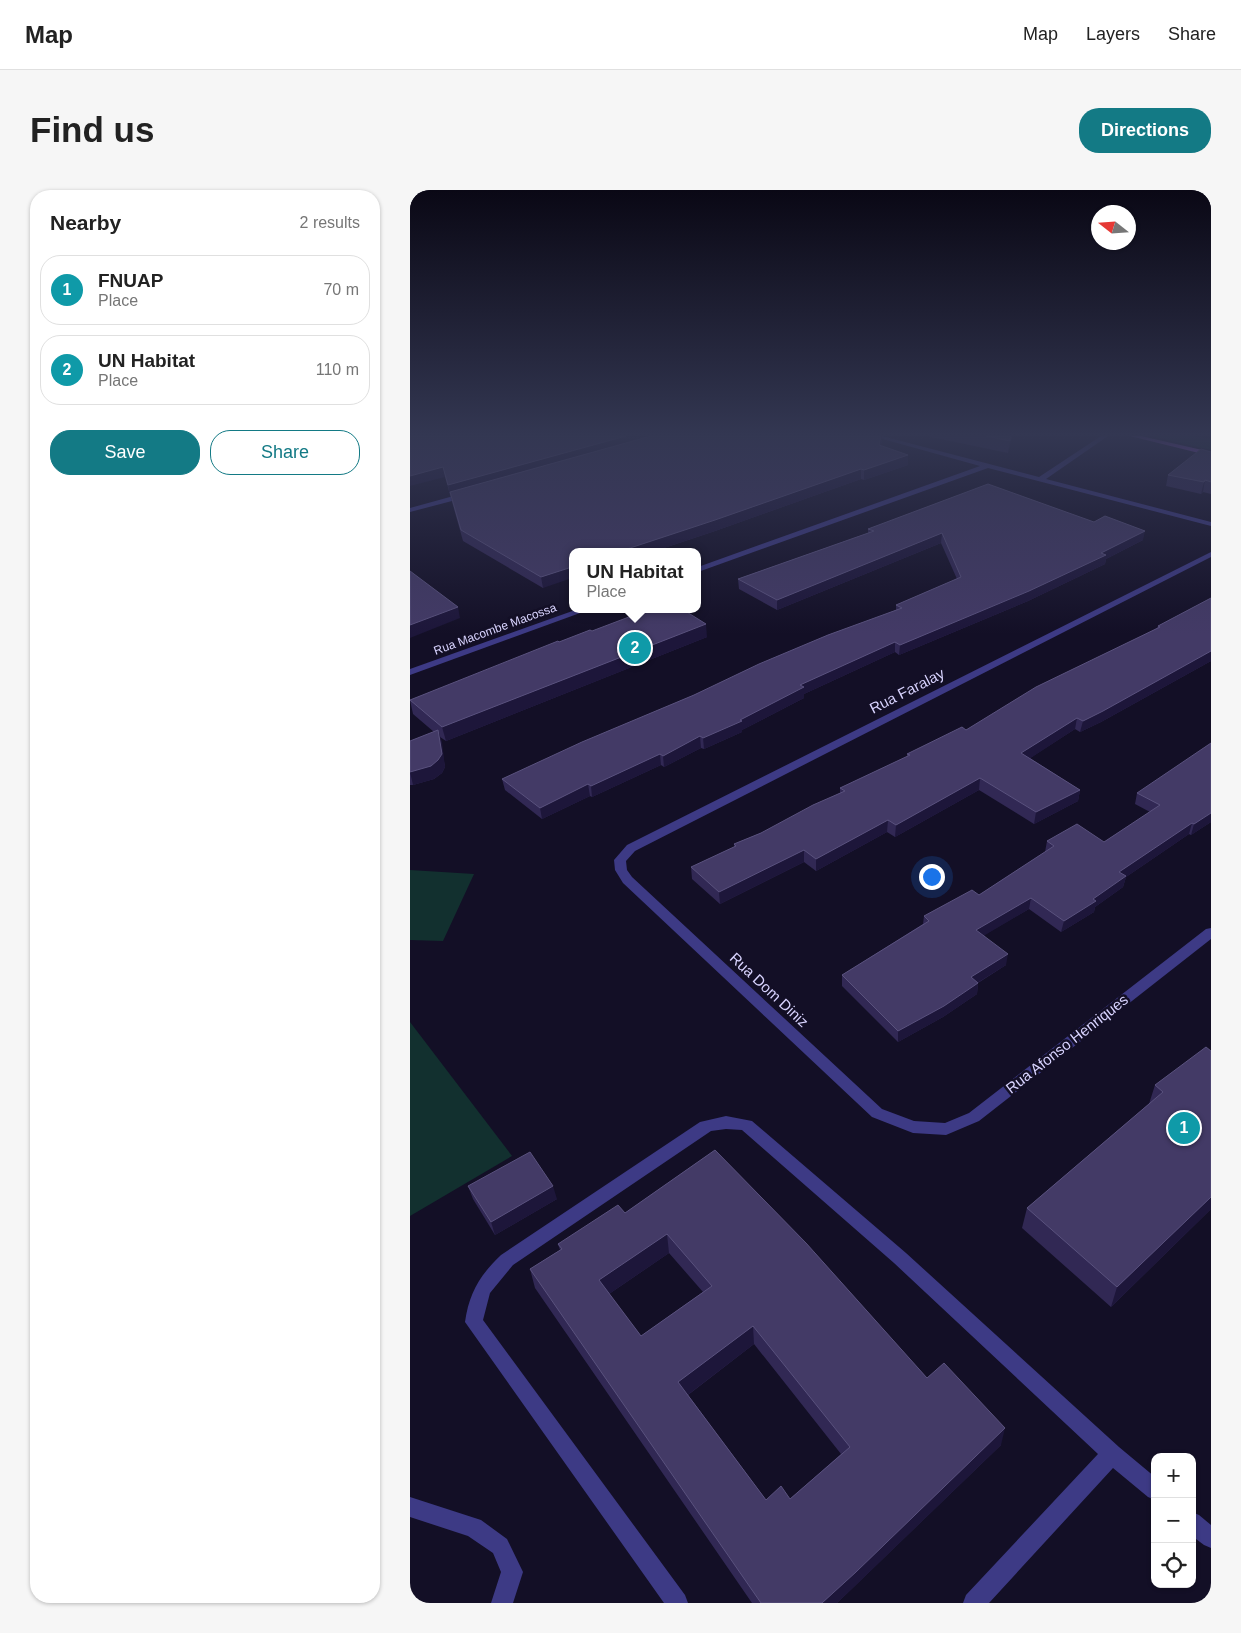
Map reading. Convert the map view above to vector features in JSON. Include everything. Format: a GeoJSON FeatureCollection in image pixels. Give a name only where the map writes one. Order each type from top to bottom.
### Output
{"type":"FeatureCollection","features":[{"type":"Feature","properties":{"kind":"street"},"geometry":{"type":"LineString","coordinates":[[410,510],[440,502]]}},
{"type":"Feature","properties":{"kind":"street"},"geometry":{"type":"LineString","coordinates":[[701,569],[887,502]]}},
{"type":"Feature","properties":{"kind":"street"},"geometry":{"type":"LineString","coordinates":[[1128,502],[1211,524]]}},
{"type":"Feature","properties":{"kind":"street","name":"Rua Faralay"},"geometry":{"type":"LineString","coordinates":[[620,860],[631,848],[1211,554]]}},
{"type":"Feature","properties":{"kind":"street","name":"Rua Macombe Macossa"},"geometry":{"type":"LineString","coordinates":[[410,672],[576,613]]}},
{"type":"Feature","properties":{"kind":"street","name":"Rua Dom Diniz"},"geometry":{"type":"LineString","coordinates":[[620,860],[621,870],[627,880],[877,1113],[913,1127]]}},
{"type":"Feature","properties":{"kind":"street","name":"Rua Afonso Henriques"},"geometry":{"type":"LineString","coordinates":[[913,1127],[946,1129],[974,1117],[1211,932]]}},
{"type":"Feature","properties":{"kind":"street"},"geometry":{"type":"LineString","coordinates":[[677,1603],[474,1322],[476,1300],[486,1281],[507,1260],[705,1126],[727,1122],[747,1125],[900,1258],[1112,1454],[1151,1487]]}},
{"type":"Feature","properties":{"kind":"street"},"geometry":{"type":"LineString","coordinates":[[974,1603],[1112,1454]]}},
{"type":"Feature","properties":{"kind":"street"},"geometry":{"type":"LineString","coordinates":[[410,1508],[474,1527],[500,1546],[512,1572],[502,1603]]}},
{"type":"Feature","properties":{"kind":"street"},"geometry":{"type":"LineString","coordinates":[[1196,1525],[1211,1538]]}},
{"type":"Feature","properties":{"kind":"green space"},"geometry":{"type":"Polygon","coordinates":[[[410,870],[474,874],[443,941],[410,940],[410,870]]]}},
{"type":"Feature","properties":{"kind":"green space"},"geometry":{"type":"Polygon","coordinates":[[[410,1022],[512,1156],[410,1216],[410,1022]]]}},
{"type":"Feature","properties":{"kind":"building"},"geometry":{"type":"Polygon","coordinates":[[[453,502],[767,502],[630,548],[569,548],[569,568],[541,577],[461,530],[453,502]]]}},
{"type":"Feature","properties":{"kind":"building"},"geometry":{"type":"Polygon","coordinates":[[[940,502],[1038,502],[1094,522],[1105,516],[1145,531],[1101,553],[1106,555],[1029,591],[900,645],[895,642],[800,685],[804,687],[740,720],[742,721],[703,738],[700,736],[663,756],[660,754],[591,786],[588,784],[540,808],[502,779],[582,742],[694,695],[759,664],[828,635],[902,608],[896,605],[961,577],[942,533],[777,600],[738,579],[874,531],[868,529],[940,502]]]}},
{"type":"Feature","properties":{"kind":"building"},"geometry":{"type":"Polygon","coordinates":[[[410,571],[458,607],[410,625],[410,571]]]}},
{"type":"Feature","properties":{"kind":"building"},"geometry":{"type":"Polygon","coordinates":[[[1211,598],[1211,651],[1083,721],[1077,718],[1021,753],[1080,790],[1036,812],[980,778],[896,825],[888,820],[816,859],[804,850],[719,892],[691,867],[736,846],[734,844],[761,833],[813,805],[845,791],[840,788],[910,755],[907,754],[962,727],[966,730],[1036,687],[1160,627],[1158,626],[1211,598]]]}},
{"type":"Feature","properties":{"kind":"building"},"geometry":{"type":"Polygon","coordinates":[[[639,613],[688,613],[706,624],[442,727],[410,700],[558,641],[590,630],[592,631],[639,613]]]}},
{"type":"Feature","properties":{"kind":"building"},"geometry":{"type":"Polygon","coordinates":[[[438,730],[442,754],[438,760],[431,766],[410,772],[410,741],[438,730]]]}},
{"type":"Feature","properties":{"kind":"building"},"geometry":{"type":"Polygon","coordinates":[[[1211,743],[1211,813],[1194,824],[1192,823],[1119,872],[1126,876],[1093,899],[1096,901],[1064,921],[1031,898],[976,930],[1008,954],[971,977],[978,983],[944,1006],[898,1031],[842,975],[929,921],[924,916],[972,890],[979,895],[1054,846],[1047,841],[1077,824],[1104,842],[1160,805],[1137,793],[1211,743]]]}},
{"type":"Feature","properties":{"kind":"building"},"geometry":{"type":"Polygon","coordinates":[[[1206,1047],[1211,1051],[1211,1197],[1117,1287],[1027,1208],[1163,1092],[1155,1085],[1206,1047]]]}},
{"type":"Feature","properties":{"kind":"building"},"geometry":{"type":"Polygon","coordinates":[[[715,1150],[806,1243],[927,1378],[944,1363],[1005,1428],[822,1603],[761,1603],[530,1269],[562,1249],[558,1244],[618,1205],[625,1213],[715,1150]],[[667,1234],[599,1280],[641,1336],[712,1286],[667,1234]],[[753,1326],[678,1382],[766,1500],[781,1486],[790,1499],[850,1447],[753,1326]]]}},
{"type":"Feature","properties":{"kind":"building"},"geometry":{"type":"Polygon","coordinates":[[[530,1152],[553,1186],[491,1222],[468,1186],[530,1152]]]}},
{"type":"Feature","properties":{"kind":"place","name":"UN Habitat"},"geometry":{"type":"Point","coordinates":[635,648]}},
{"type":"Feature","properties":{"kind":"place","name":"FNUAP"},"geometry":{"type":"Point","coordinates":[1184,1128]}}]}
